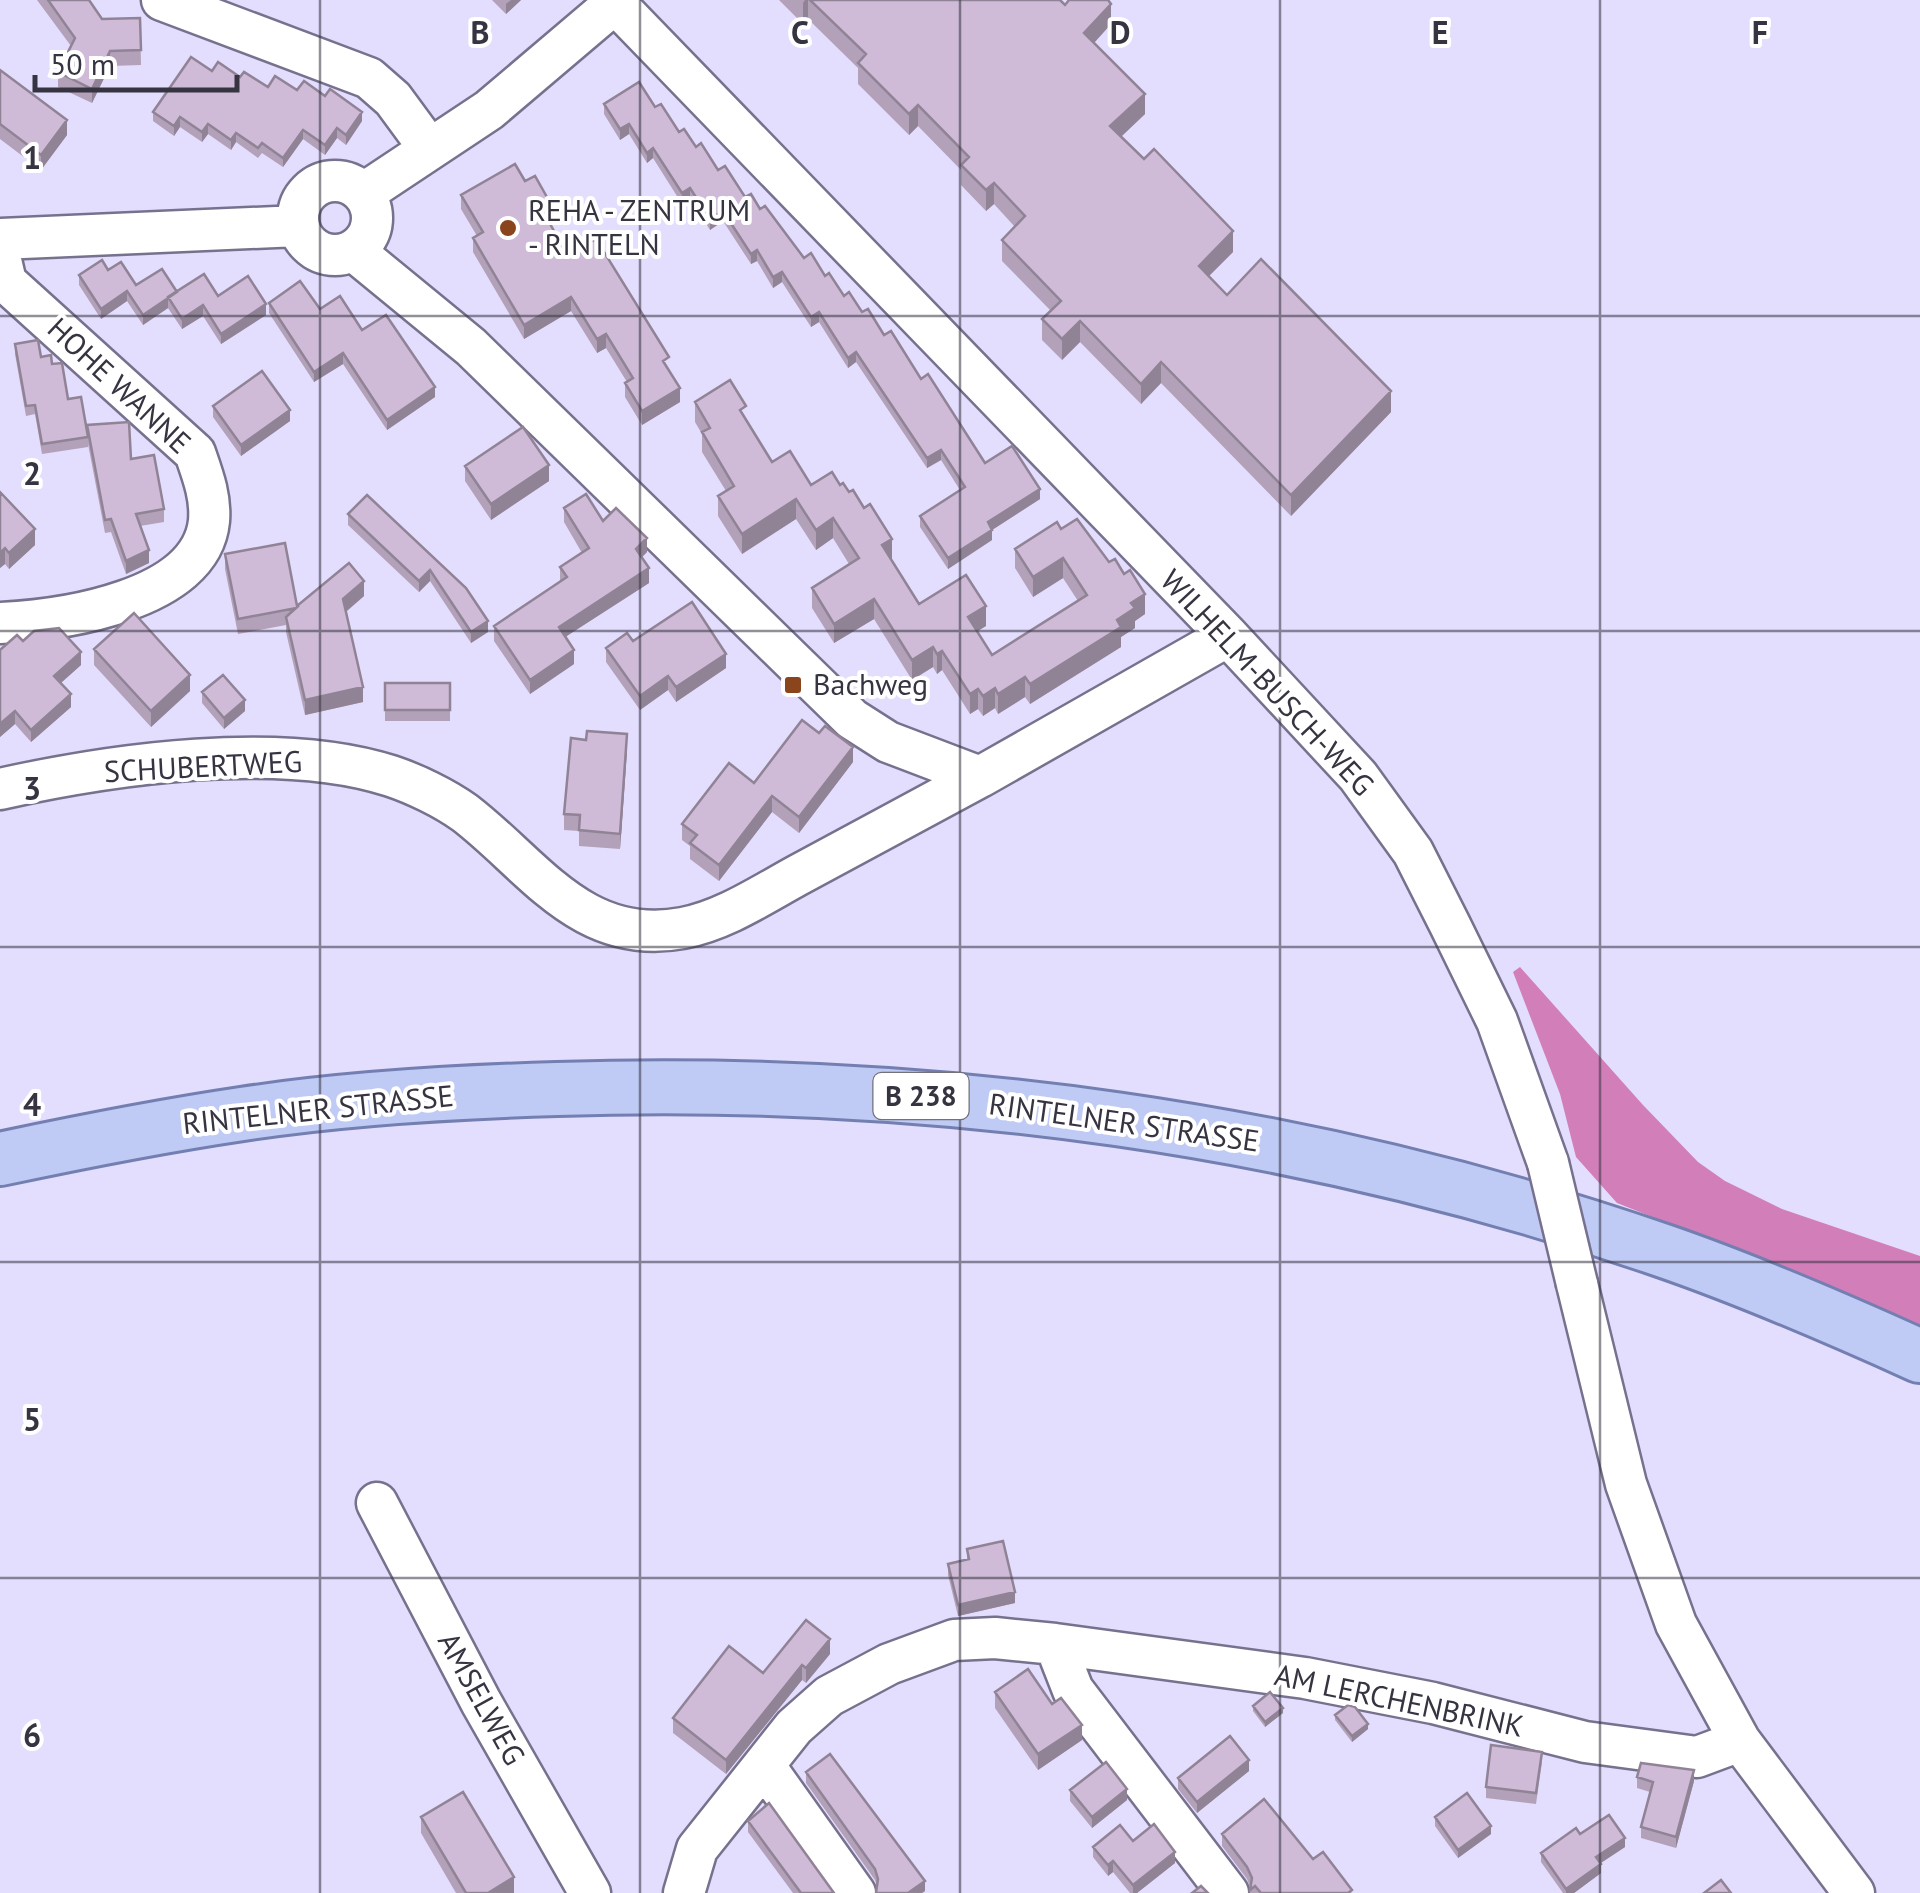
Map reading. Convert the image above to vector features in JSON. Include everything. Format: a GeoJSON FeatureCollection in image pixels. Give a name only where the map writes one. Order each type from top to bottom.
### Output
{"type":"FeatureCollection","features":[{"type":"Feature","properties":{"kind":"main road","name":"RINTELNER STRASSE"},"geometry":{"type":"LineString","coordinates":[[0,1160],[246,1113],[396,1097],[667,1085],[814,1088],[941,1097],[1086,1112],[1177,1127],[1444,1184],[1663,1250],[1803,1304],[1920,1356]]}},
{"type":"Feature","properties":{"kind":"street"},"geometry":{"type":"LineString","coordinates":[[162,0],[368,78],[393,99],[429,148]]}},
{"type":"Feature","properties":{"kind":"street"},"geometry":{"type":"LineString","coordinates":[[364,193],[489,110],[613,2]]}},
{"type":"Feature","properties":{"kind":"street","name":"WILHELM-BUSCH-WEG"},"geometry":{"type":"LineString","coordinates":[[613,2],[1228,636],[1358,776],[1412,852],[1498,1022],[1548,1163],[1626,1484],[1676,1624],[1740,1741],[1854,1893]]}},
{"type":"Feature","properties":{"kind":"street"},"geometry":{"type":"LineString","coordinates":[[341,180],[364,193],[373,212],[372,227],[354,251],[340,256],[316,250],[306,242],[298,226],[299,206],[308,192],[324,182],[341,180]]}},
{"type":"Feature","properties":{"kind":"street"},"geometry":{"type":"LineString","coordinates":[[0,239],[298,226]]}},
{"type":"Feature","properties":{"kind":"street"},"geometry":{"type":"LineString","coordinates":[[354,251],[471,347],[852,719],[888,742],[980,777],[1228,636]]}},
{"type":"Feature","properties":{"kind":"street","name":"HOHE WANNE"},"geometry":{"type":"LineString","coordinates":[[0,256],[6,282],[195,454],[208,489],[209,524],[194,557],[170,581],[110,606],[50,620],[0,624]]}},
{"type":"Feature","properties":{"kind":"street","name":"SCHUBERTWEG"},"geometry":{"type":"LineString","coordinates":[[0,789],[60,776],[252,758],[322,762],[390,776],[464,812],[552,892],[596,920],[641,929],[683,928],[731,912],[980,777]]}},
{"type":"Feature","properties":{"kind":"street","name":"AMSELWEG"},"geometry":{"type":"LineString","coordinates":[[377,1503],[481,1702],[590,1893]]}},
{"type":"Feature","properties":{"kind":"street","name":"AM LERCHENBRINK"},"geometry":{"type":"LineString","coordinates":[[684,1893],[697,1848],[794,1727],[829,1696],[889,1664],[954,1640],[995,1638],[1054,1644],[1305,1678],[1434,1704],[1585,1742],[1697,1758],[1740,1741]]}},
{"type":"Feature","properties":{"kind":"street"},"geometry":{"type":"LineString","coordinates":[[1054,1644],[1073,1690],[1228,1893]]}},
{"type":"Feature","properties":{"kind":"street"},"geometry":{"type":"LineString","coordinates":[[764,1765],[855,1893]]}},
{"type":"Feature","properties":{"kind":"shaded area"},"geometry":{"type":"Polygon","coordinates":[[[1520,967],[1698,1162],[1725,1181],[1782,1209],[1920,1256],[1920,1328],[1842,1292],[1617,1203],[1576,1157],[1560,1094],[1513,972],[1520,967]]]}},
{"type":"Feature","properties":{"kind":"building"},"geometry":{"type":"Polygon","coordinates":[[[48,0],[89,0],[102,19],[140,18],[141,50],[110,51],[92,89],[58,72],[75,38],[48,0]]]}},
{"type":"Feature","properties":{"kind":"building"},"geometry":{"type":"Polygon","coordinates":[[[810,0],[1060,0],[1065,5],[1069,0],[1108,0],[1111,4],[1084,33],[1145,94],[1110,126],[1144,159],[1154,149],[1233,231],[1199,266],[1227,295],[1261,259],[1391,391],[1291,495],[1161,362],[1141,384],[1080,321],[1062,339],[1042,319],[1061,301],[1002,240],[1025,216],[994,183],[986,190],[961,165],[969,157],[918,105],[909,114],[858,63],[866,54],[810,0]]]}},
{"type":"Feature","properties":{"kind":"building"},"geometry":{"type":"Polygon","coordinates":[[[191,57],[212,71],[218,62],[240,77],[244,72],[268,87],[275,76],[297,90],[304,81],[325,96],[330,89],[362,112],[346,135],[337,128],[325,145],[303,130],[283,158],[262,143],[258,148],[236,133],[231,140],[208,124],[202,132],[180,117],[174,126],[153,112],[191,57]]]}},
{"type":"Feature","properties":{"kind":"building"},"geometry":{"type":"Polygon","coordinates":[[[0,70],[67,120],[41,155],[0,124],[0,70]]]}},
{"type":"Feature","properties":{"kind":"building"},"geometry":{"type":"Polygon","coordinates":[[[639,82],[655,107],[661,104],[679,132],[684,129],[696,147],[701,143],[718,170],[725,166],[745,197],[751,194],[760,209],[765,206],[804,258],[811,253],[844,296],[849,292],[862,312],[868,309],[884,335],[891,331],[921,379],[928,374],[985,463],[1012,446],[1040,489],[988,522],[992,530],[948,558],[920,516],[965,487],[941,450],[927,458],[856,352],[848,358],[819,312],[811,317],[782,272],[773,277],[757,250],[751,254],[723,211],[710,219],[690,188],[682,193],[653,148],[647,153],[629,124],[620,129],[604,104],[639,82]]]}},
{"type":"Feature","properties":{"kind":"building"},"geometry":{"type":"Polygon","coordinates":[[[515,164],[525,181],[535,176],[548,199],[539,204],[568,256],[596,239],[669,357],[663,361],[680,388],[642,411],[625,383],[633,378],[606,334],[597,339],[571,297],[524,325],[473,238],[483,232],[461,195],[515,164]]]}},
{"type":"Feature","properties":{"kind":"building"},"geometry":{"type":"Polygon","coordinates":[[[102,260],[108,270],[121,262],[136,285],[162,269],[177,292],[143,315],[127,291],[101,309],[79,275],[102,260]]]}},
{"type":"Feature","properties":{"kind":"building"},"geometry":{"type":"Polygon","coordinates":[[[204,274],[218,296],[248,276],[266,304],[221,334],[203,305],[182,319],[168,297],[204,274]]]}},
{"type":"Feature","properties":{"kind":"building"},"geometry":{"type":"Polygon","coordinates":[[[300,281],[320,309],[340,296],[362,330],[386,315],[435,387],[387,420],[343,353],[314,372],[269,303],[300,281]]]}},
{"type":"Feature","properties":{"kind":"building"},"geometry":{"type":"Polygon","coordinates":[[[38,340],[41,357],[51,355],[52,364],[62,363],[68,399],[81,397],[88,437],[42,444],[35,405],[26,406],[15,344],[38,340]]]}},
{"type":"Feature","properties":{"kind":"building"},"geometry":{"type":"Polygon","coordinates":[[[262,371],[290,410],[241,445],[213,406],[262,371]]]}},
{"type":"Feature","properties":{"kind":"building"},"geometry":{"type":"Polygon","coordinates":[[[730,380],[746,406],[740,410],[772,462],[790,451],[811,485],[832,472],[840,485],[843,483],[849,492],[853,490],[864,508],[870,504],[892,539],[882,545],[919,604],[966,575],[986,606],[968,617],[992,655],[1087,595],[1063,558],[1033,577],[1015,549],[1057,522],[1061,529],[1077,519],[1109,562],[1115,559],[1124,574],[1130,570],[1145,594],[1131,603],[1135,608],[1117,620],[1121,627],[1030,684],[1025,677],[998,694],[995,688],[983,696],[978,689],[970,694],[942,651],[937,654],[933,647],[912,660],[874,599],[834,624],[812,588],[859,558],[833,518],[816,530],[796,499],[742,534],[718,496],[734,486],[702,432],[710,428],[695,402],[730,380]]]}},
{"type":"Feature","properties":{"kind":"building"},"geometry":{"type":"Polygon","coordinates":[[[129,422],[131,459],[154,455],[164,509],[136,514],[149,550],[126,561],[111,519],[105,520],[87,425],[129,422]]]}},
{"type":"Feature","properties":{"kind":"building"},"geometry":{"type":"Polygon","coordinates":[[[523,427],[549,465],[491,504],[465,466],[523,427]]]}},
{"type":"Feature","properties":{"kind":"building"},"geometry":{"type":"Polygon","coordinates":[[[0,492],[35,529],[9,553],[5,548],[0,553],[0,492]]]}},
{"type":"Feature","properties":{"kind":"building"},"geometry":{"type":"Polygon","coordinates":[[[586,494],[603,521],[616,508],[647,538],[636,549],[649,568],[559,627],[574,650],[530,680],[494,626],[567,577],[560,567],[589,548],[564,508],[586,494]]]}},
{"type":"Feature","properties":{"kind":"building"},"geometry":{"type":"Polygon","coordinates":[[[367,495],[466,588],[488,621],[471,632],[430,570],[419,581],[348,514],[367,495]]]}},
{"type":"Feature","properties":{"kind":"building"},"geometry":{"type":"Polygon","coordinates":[[[285,543],[297,606],[349,563],[364,581],[343,599],[363,687],[305,700],[286,617],[296,608],[238,619],[225,554],[285,543]]]}},
{"type":"Feature","properties":{"kind":"building"},"geometry":{"type":"Polygon","coordinates":[[[692,602],[726,654],[676,687],[668,676],[640,696],[606,648],[627,633],[633,641],[692,602]]]}},
{"type":"Feature","properties":{"kind":"building"},"geometry":{"type":"Polygon","coordinates":[[[134,613],[190,675],[151,711],[94,649],[134,613]]]}},
{"type":"Feature","properties":{"kind":"building"},"geometry":{"type":"Polygon","coordinates":[[[59,628],[81,652],[54,676],[71,694],[31,730],[15,711],[0,724],[0,650],[17,635],[23,641],[34,631],[59,628]]]}},
{"type":"Feature","properties":{"kind":"building"},"geometry":{"type":"Polygon","coordinates":[[[223,675],[245,700],[224,718],[202,692],[223,675]]]}},
{"type":"Feature","properties":{"kind":"building"},"geometry":{"type":"Polygon","coordinates":[[[385,683],[450,683],[450,710],[385,710],[385,683]]]}},
{"type":"Feature","properties":{"kind":"building"},"geometry":{"type":"Polygon","coordinates":[[[802,720],[819,733],[825,726],[853,747],[799,817],[772,796],[719,865],[690,843],[697,835],[682,824],[729,763],[754,783],[802,720]]]}},
{"type":"Feature","properties":{"kind":"building"},"geometry":{"type":"Polygon","coordinates":[[[587,731],[627,734],[620,834],[579,830],[580,815],[564,814],[571,738],[586,740],[587,731]]]}},
{"type":"Feature","properties":{"kind":"building"},"geometry":{"type":"Polygon","coordinates":[[[1003,1541],[1015,1592],[958,1605],[948,1564],[969,1559],[967,1549],[1003,1541]]]}},
{"type":"Feature","properties":{"kind":"building"},"geometry":{"type":"Polygon","coordinates":[[[806,1620],[830,1639],[806,1668],[802,1665],[726,1760],[673,1718],[729,1646],[763,1673],[806,1620]]]}},
{"type":"Feature","properties":{"kind":"building"},"geometry":{"type":"Polygon","coordinates":[[[1028,1669],[1052,1704],[1061,1698],[1082,1725],[1038,1754],[995,1692],[1028,1669]]]}},
{"type":"Feature","properties":{"kind":"building"},"geometry":{"type":"Polygon","coordinates":[[[1270,1692],[1283,1708],[1265,1722],[1253,1706],[1270,1692]]]}},
{"type":"Feature","properties":{"kind":"building"},"geometry":{"type":"Polygon","coordinates":[[[1348,1705],[1355,1707],[1368,1724],[1352,1736],[1335,1715],[1348,1705]]]}},
{"type":"Feature","properties":{"kind":"building"},"geometry":{"type":"Polygon","coordinates":[[[1230,1736],[1249,1760],[1197,1802],[1178,1778],[1230,1736]]]}},
{"type":"Feature","properties":{"kind":"building"},"geometry":{"type":"Polygon","coordinates":[[[1491,1745],[1542,1752],[1536,1793],[1486,1787],[1491,1745]]]}},
{"type":"Feature","properties":{"kind":"building"},"geometry":{"type":"Polygon","coordinates":[[[830,1754],[925,1881],[908,1893],[876,1893],[875,1869],[806,1772],[830,1754]]]}},
{"type":"Feature","properties":{"kind":"building"},"geometry":{"type":"Polygon","coordinates":[[[1106,1762],[1127,1789],[1092,1817],[1070,1790],[1106,1762]]]}},
{"type":"Feature","properties":{"kind":"building"},"geometry":{"type":"Polygon","coordinates":[[[1641,1763],[1694,1770],[1676,1837],[1641,1827],[1653,1782],[1637,1777],[1641,1763]]]}},
{"type":"Feature","properties":{"kind":"building"},"geometry":{"type":"Polygon","coordinates":[[[463,1792],[514,1877],[488,1893],[466,1893],[421,1817],[463,1792]]]}},
{"type":"Feature","properties":{"kind":"building"},"geometry":{"type":"Polygon","coordinates":[[[1467,1793],[1491,1826],[1458,1850],[1435,1817],[1467,1793]]]}},
{"type":"Feature","properties":{"kind":"building"},"geometry":{"type":"Polygon","coordinates":[[[1264,1799],[1313,1859],[1323,1852],[1352,1890],[1261,1893],[1255,1886],[1250,1890],[1252,1878],[1247,1867],[1222,1834],[1264,1799]]]}},
{"type":"Feature","properties":{"kind":"building"},"geometry":{"type":"Polygon","coordinates":[[[769,1803],[834,1893],[801,1893],[748,1821],[769,1803]]]}},
{"type":"Feature","properties":{"kind":"building"},"geometry":{"type":"Polygon","coordinates":[[[1609,1815],[1625,1838],[1596,1857],[1601,1864],[1566,1889],[1541,1853],[1576,1828],[1580,1834],[1609,1815]]]}},
{"type":"Feature","properties":{"kind":"building"},"geometry":{"type":"Polygon","coordinates":[[[1154,1824],[1175,1852],[1133,1885],[1113,1861],[1108,1865],[1093,1847],[1120,1825],[1133,1841],[1154,1824]]]}},
{"type":"Feature","properties":{"kind":"building"},"geometry":{"type":"Polygon","coordinates":[[[1721,1880],[1731,1893],[1704,1893],[1721,1880]]]}},
{"type":"Feature","properties":{"kind":"place","name":"REHA - ZENTRUM - RINTELN"},"geometry":{"type":"Point","coordinates":[508,228]}},
{"type":"Feature","properties":{"kind":"place","name":"Bachweg"},"geometry":{"type":"Point","coordinates":[793,685]}}]}
